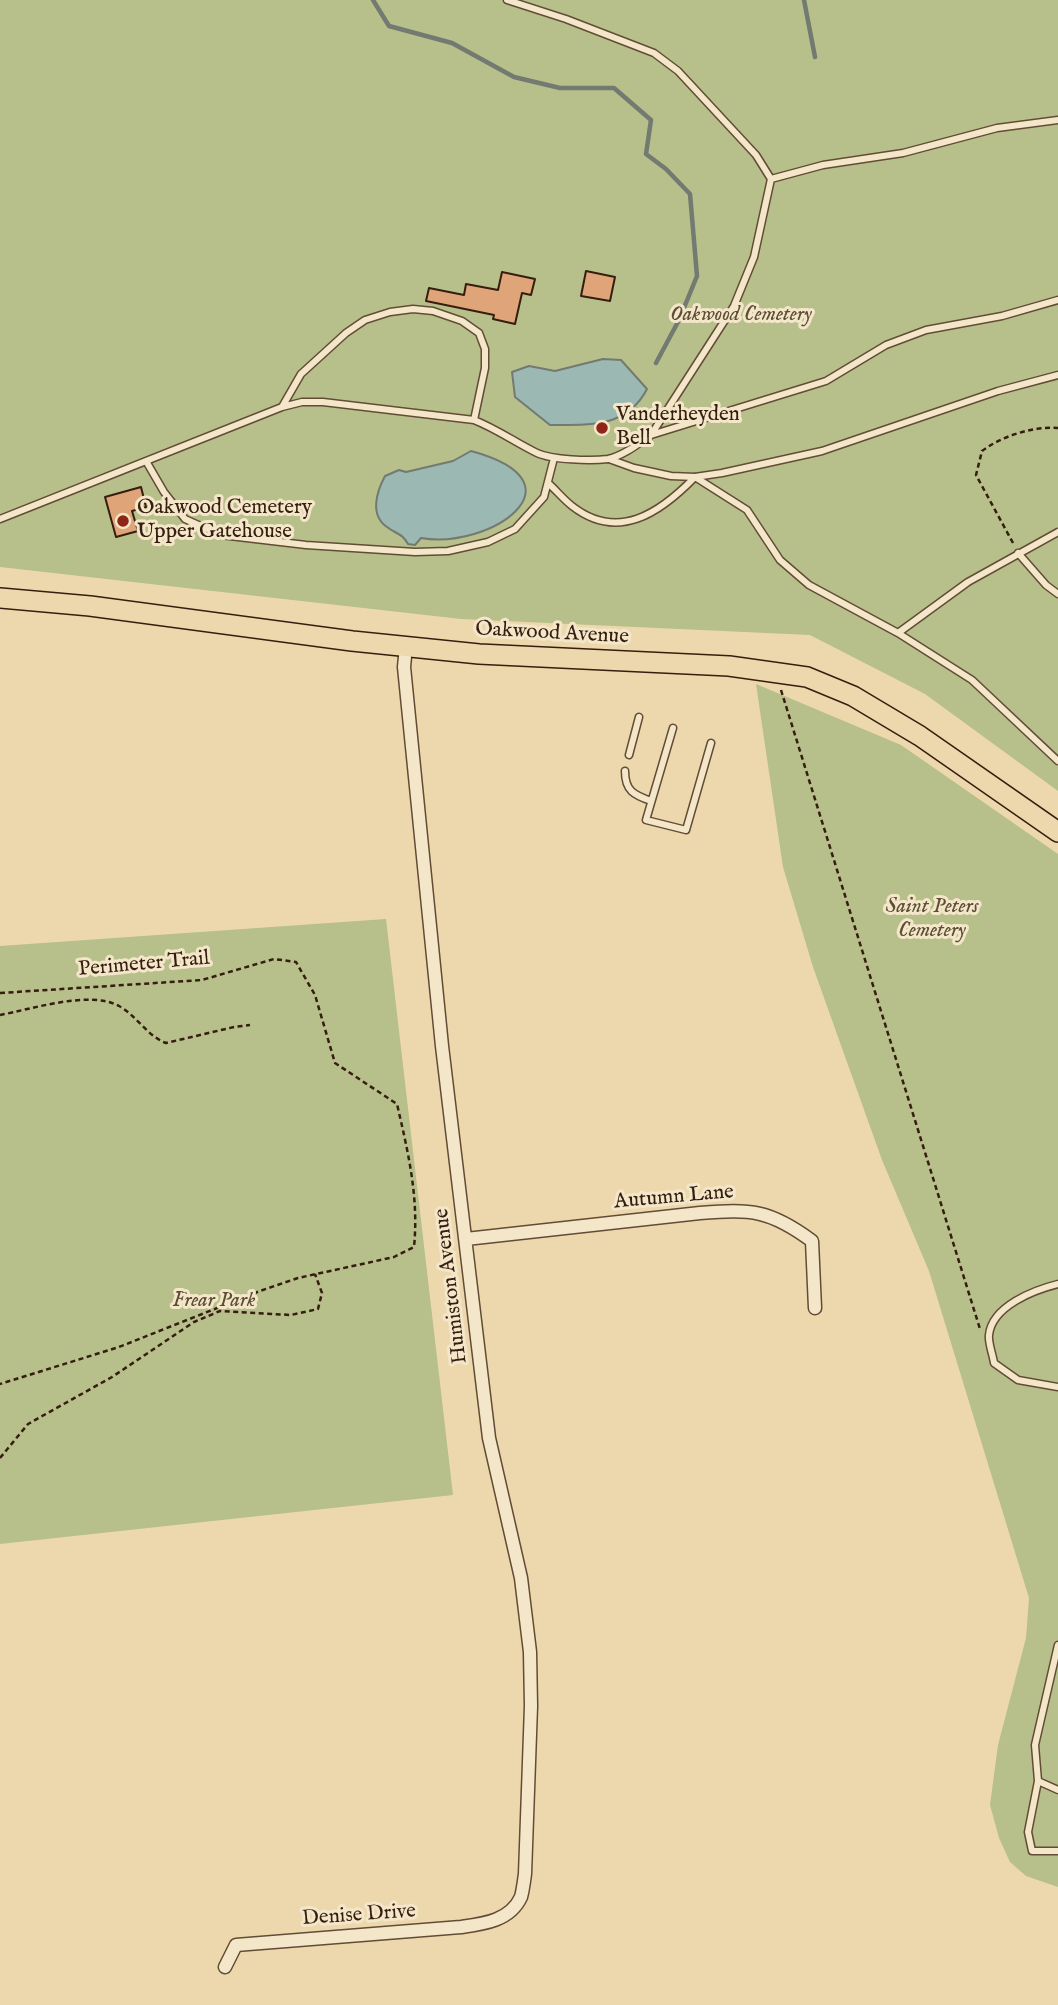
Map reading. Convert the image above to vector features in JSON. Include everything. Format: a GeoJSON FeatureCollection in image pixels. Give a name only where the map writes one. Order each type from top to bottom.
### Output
{"type":"FeatureCollection","features":[{"type":"Feature","properties":{"kind":"main road","name":"Oakwood Avenue"},"geometry":{"type":"LineString","coordinates":[[0,598],[90,606],[479,654],[729,666],[807,677],[853,696],[920,736],[1058,832]]}},
{"type":"Feature","properties":{"kind":"street","name":"Humiston Avenue"},"geometry":{"type":"LineString","coordinates":[[406,646],[404,667],[442,1046],[489,1438],[521,1578],[530,1652],[531,1706],[525,1874],[520,1897],[507,1914]]}},
{"type":"Feature","properties":{"kind":"street","name":"Autumn Lane"},"geometry":{"type":"LineString","coordinates":[[466,1239],[700,1213],[737,1210],[761,1212],[788,1223],[812,1241],[815,1308]]}},
{"type":"Feature","properties":{"kind":"street","name":"Denise Drive"},"geometry":{"type":"LineString","coordinates":[[225,1967],[236,1945],[461,1927],[488,1923],[507,1914]]}},
{"type":"Feature","properties":{"kind":"lane"},"geometry":{"type":"LineString","coordinates":[[508,0],[654,53],[678,71],[756,155],[771,179],[754,257],[734,306],[651,435]]}},
{"type":"Feature","properties":{"kind":"lane"},"geometry":{"type":"LineString","coordinates":[[771,179],[823,165],[903,152],[997,128],[1058,120]]}},
{"type":"Feature","properties":{"kind":"lane"},"geometry":{"type":"LineString","coordinates":[[608,459],[635,447],[651,435],[826,381],[886,345],[926,330],[1002,316],[1058,300]]}},
{"type":"Feature","properties":{"kind":"lane"},"geometry":{"type":"LineString","coordinates":[[282,407],[302,374],[346,333],[365,320],[390,312],[413,309],[462,320],[479,333],[485,349],[485,368],[474,420]]}},
{"type":"Feature","properties":{"kind":"lane"},"geometry":{"type":"LineString","coordinates":[[0,519],[282,407],[302,402],[323,402],[474,420],[539,454],[554,458],[608,459],[659,474],[695,477],[822,451],[998,391],[1058,375]]}},
{"type":"Feature","properties":{"kind":"lane"},"geometry":{"type":"LineString","coordinates":[[146,461],[164,492],[185,519],[221,535],[306,545],[415,552],[448,551],[488,542],[515,529],[544,497],[554,458]]}},
{"type":"Feature","properties":{"kind":"lane"},"geometry":{"type":"LineString","coordinates":[[548,483],[572,506],[593,519],[619,524],[642,519],[657,510],[681,492],[695,477]]}},
{"type":"Feature","properties":{"kind":"lane"},"geometry":{"type":"LineString","coordinates":[[695,477],[747,510],[780,560],[809,585],[898,633],[972,680],[1058,761]]}},
{"type":"Feature","properties":{"kind":"lane"},"geometry":{"type":"LineString","coordinates":[[898,633],[968,582],[1058,532]]}},
{"type":"Feature","properties":{"kind":"lane"},"geometry":{"type":"LineString","coordinates":[[1018,552],[1046,585],[1058,594]]}},
{"type":"Feature","properties":{"kind":"lane"},"geometry":{"type":"LineString","coordinates":[[629,755],[639,717]]}},
{"type":"Feature","properties":{"kind":"lane"},"geometry":{"type":"LineString","coordinates":[[673,728],[646,820],[685,830],[711,743]]}},
{"type":"Feature","properties":{"kind":"lane"},"geometry":{"type":"LineString","coordinates":[[625,771],[625,783],[634,795],[651,801]]}},
{"type":"Feature","properties":{"kind":"lane"},"geometry":{"type":"LineString","coordinates":[[1058,1284],[1036,1289],[1000,1311],[989,1335],[994,1363],[1018,1380],[1058,1387]]}},
{"type":"Feature","properties":{"kind":"lane"},"geometry":{"type":"LineString","coordinates":[[1058,1645],[1035,1745],[1038,1781],[1028,1832],[1032,1851],[1058,1851]]}},
{"type":"Feature","properties":{"kind":"lane"},"geometry":{"type":"LineString","coordinates":[[1038,1781],[1058,1790]]}},
{"type":"Feature","properties":{"kind":"path"},"geometry":{"type":"LineString","coordinates":[[1018,552],[976,475],[982,451],[999,439],[1049,427],[1058,428]]}},
{"type":"Feature","properties":{"kind":"path"},"geometry":{"type":"LineString","coordinates":[[775,671],[982,1335],[989,1335]]}},
{"type":"Feature","properties":{"kind":"path","name":"Perimeter Trail"},"geometry":{"type":"LineString","coordinates":[[0,993],[202,979],[274,959],[296,962],[316,995],[335,1063],[397,1104],[412,1170],[417,1219],[414,1247],[394,1257],[316,1274]]}},
{"type":"Feature","properties":{"kind":"path"},"geometry":{"type":"LineString","coordinates":[[0,1015],[102,999],[118,1005],[157,1040],[166,1043],[234,1027],[250,1026]]}},
{"type":"Feature","properties":{"kind":"path"},"geometry":{"type":"LineString","coordinates":[[0,1384],[118,1348],[260,1291],[316,1274],[322,1293],[318,1309],[291,1315],[220,1311],[194,1322],[112,1377],[27,1424],[0,1458]]}},
{"type":"Feature","properties":{"kind":"green space","name":"Oakwood Cemetery"},"geometry":{"type":"Polygon","coordinates":[[[0,0],[1058,0],[1058,791],[925,694],[810,635],[461,619],[0,567],[0,0]]]}},
{"type":"Feature","properties":{"kind":"green space","name":"Saint Peters Cemetery"},"geometry":{"type":"Polygon","coordinates":[[[756,684],[901,745],[1058,854],[1058,1887],[1026,1876],[1010,1862],[999,1838],[990,1805],[998,1745],[1026,1638],[1029,1598],[929,1271],[882,1160],[813,967],[783,867],[756,684]]]}},
{"type":"Feature","properties":{"kind":"green space","name":"Frear Park"},"geometry":{"type":"Polygon","coordinates":[[[386,919],[453,1495],[0,1544],[0,946],[386,919]]]}},
{"type":"Feature","properties":{"kind":"water"},"geometry":{"type":"Polygon","coordinates":[[[603,359],[621,360],[647,389],[639,402],[618,418],[593,424],[550,425],[515,397],[512,372],[529,366],[555,371],[603,359]]]}},
{"type":"Feature","properties":{"kind":"water"},"geometry":{"type":"Polygon","coordinates":[[[471,451],[506,464],[523,480],[525,496],[516,511],[498,524],[474,534],[448,539],[421,538],[415,545],[408,544],[381,522],[376,503],[385,476],[399,470],[406,472],[453,461],[471,451]]]}},
{"type":"Feature","properties":{"kind":"building"},"geometry":{"type":"Polygon","coordinates":[[[586,271],[615,277],[610,301],[581,296],[586,271]]]}},
{"type":"Feature","properties":{"kind":"building"},"geometry":{"type":"Polygon","coordinates":[[[502,272],[535,279],[531,295],[522,293],[515,324],[493,319],[494,315],[426,301],[429,288],[464,295],[466,284],[498,290],[502,272]]]}},
{"type":"Feature","properties":{"kind":"building","name":"Oakwood Cemetery Upper Gatehouse"},"geometry":{"type":"Polygon","coordinates":[[[141,487],[146,507],[132,511],[138,531],[116,537],[105,497],[141,487]]]}},
{"type":"Feature","properties":{"kind":"waterway"},"geometry":{"type":"LineString","coordinates":[[373,0],[389,26],[452,43],[514,77],[560,88],[614,88],[651,120],[646,154],[666,169],[690,194],[697,276],[679,320],[656,363]]}},
{"type":"Feature","properties":{"kind":"waterway"},"geometry":{"type":"LineString","coordinates":[[804,0],[815,57]]}},
{"type":"Feature","properties":{"kind":"place","name":"Vanderheyden Bell"},"geometry":{"type":"Point","coordinates":[602,428]}},
{"type":"Feature","properties":{"kind":"place","name":"Oakwood Cemetery Upper Gatehouse"},"geometry":{"type":"Point","coordinates":[123,521]}}]}
